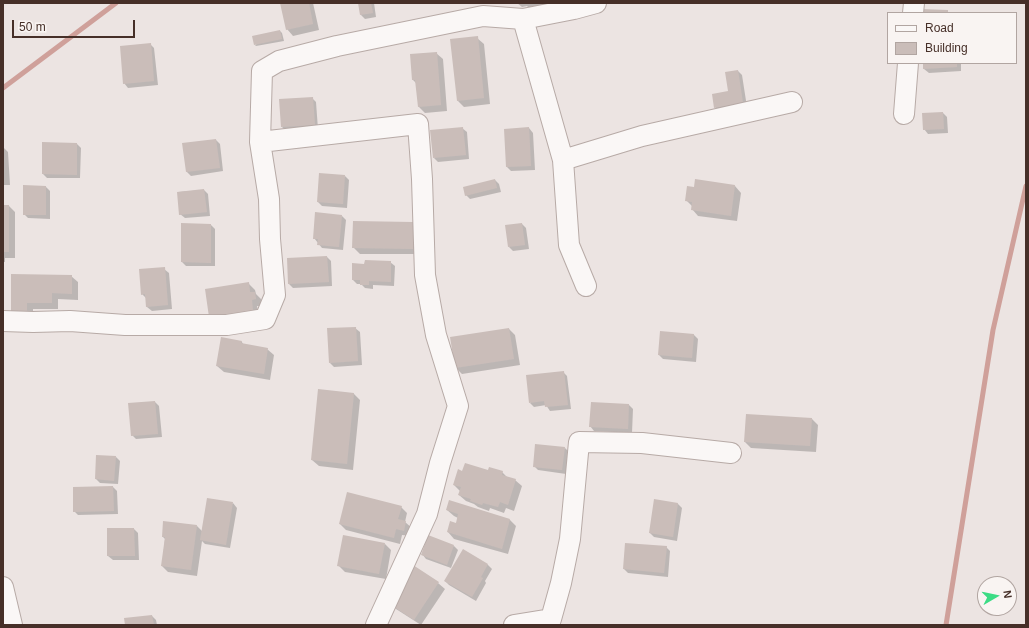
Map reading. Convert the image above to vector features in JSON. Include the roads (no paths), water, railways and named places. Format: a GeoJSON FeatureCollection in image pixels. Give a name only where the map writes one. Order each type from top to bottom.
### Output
{"type":"FeatureCollection","features":[{"type":"Feature","properties":{"kind":"street"},"geometry":{"type":"LineString","coordinates":[[3,321],[70,321],[125,325],[227,325],[265,319],[275,295],[270,239],[269,199],[260,142],[262,71],[279,60],[337,46],[483,16],[523,19],[596,3]]}},
{"type":"Feature","properties":{"kind":"street"},"geometry":{"type":"LineString","coordinates":[[523,19],[563,160],[569,245],[586,286]]}},
{"type":"Feature","properties":{"kind":"street"},"geometry":{"type":"LineString","coordinates":[[904,114],[908,64]]}},
{"type":"Feature","properties":{"kind":"street"},"geometry":{"type":"LineString","coordinates":[[563,160],[642,136],[792,102]]}},
{"type":"Feature","properties":{"kind":"street"},"geometry":{"type":"LineString","coordinates":[[260,142],[418,124],[422,179],[425,275],[436,335],[458,406],[440,463],[427,514],[376,625]]}},
{"type":"Feature","properties":{"kind":"street"},"geometry":{"type":"LineString","coordinates":[[514,625],[551,619],[561,583],[570,539],[579,442],[642,443],[731,453]]}},
{"type":"Feature","properties":{"kind":"street"},"geometry":{"type":"LineString","coordinates":[[3,588],[12,625]]}},
{"type":"Feature","properties":{"kind":"waterway"},"geometry":{"type":"LineString","coordinates":[[3,88],[116,3]]}},
{"type":"Feature","properties":{"kind":"waterway"},"geometry":{"type":"LineString","coordinates":[[946,625],[993,330],[1026,186]]}}]}
